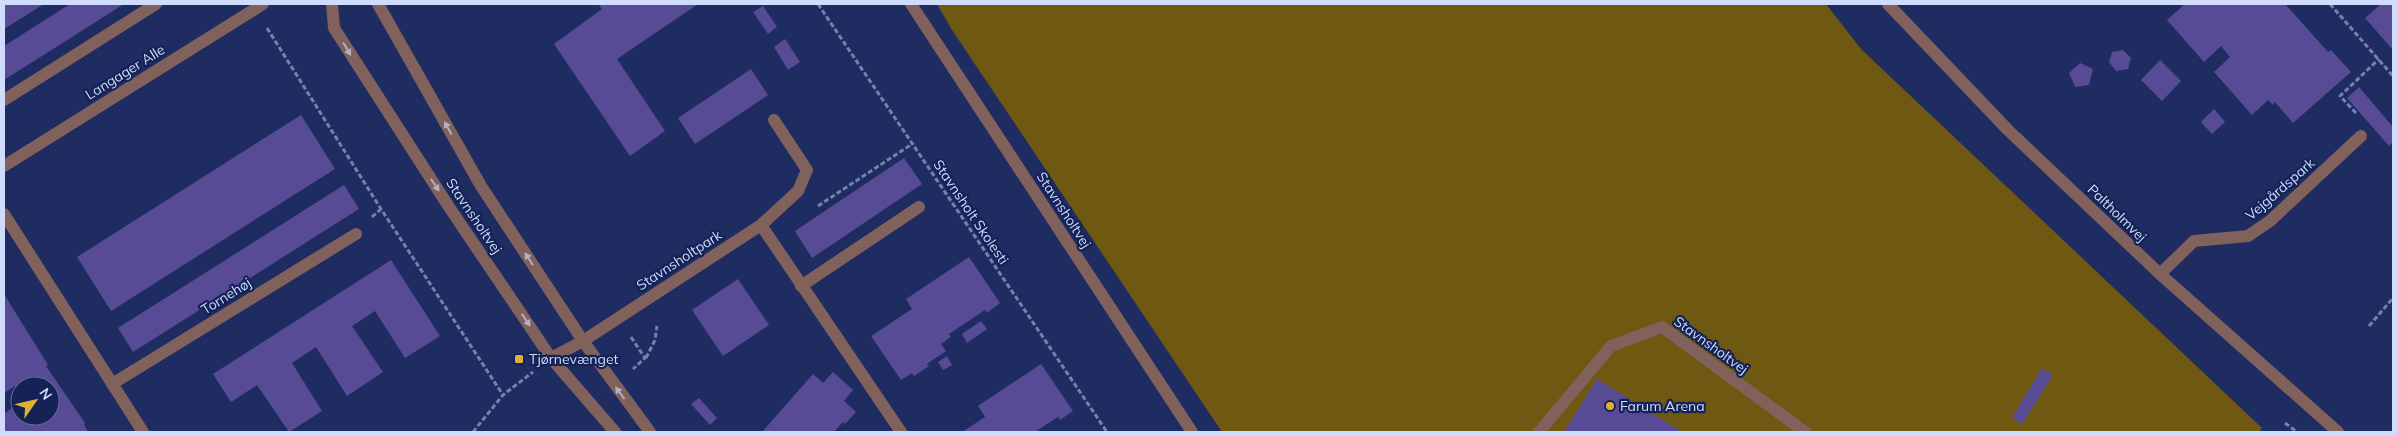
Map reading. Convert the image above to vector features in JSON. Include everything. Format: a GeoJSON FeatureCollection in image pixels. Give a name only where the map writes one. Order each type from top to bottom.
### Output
{"type":"FeatureCollection","features":[{"type":"Feature","properties":{"kind":"street"},"geometry":{"type":"LineString","coordinates":[[4,100],[156,4]]}},
{"type":"Feature","properties":{"kind":"street","name":"Stavnsholtvej"},"geometry":{"type":"LineString","coordinates":[[332,4],[334,28],[449,207],[552,358],[615,432]]}},
{"type":"Feature","properties":{"kind":"street","name":"Stavnsholtvej"},"geometry":{"type":"LineString","coordinates":[[378,4],[481,186],[583,341],[650,432]]}},
{"type":"Feature","properties":{"kind":"street","name":"Stavnsholtvej"},"geometry":{"type":"LineString","coordinates":[[911,4],[1192,432]]}},
{"type":"Feature","properties":{"kind":"street","name":"Paltholmvej"},"geometry":{"type":"LineString","coordinates":[[1888,4],[2008,130],[2160,274],[2338,432]]}},
{"type":"Feature","properties":{"kind":"street","name":"Langager Alle"},"geometry":{"type":"LineString","coordinates":[[4,166],[259,6]]}},
{"type":"Feature","properties":{"kind":"street","name":"Stavnsholtpark"},"geometry":{"type":"LineString","coordinates":[[552,358],[583,341],[761,226],[798,191],[807,170],[774,120]]}},
{"type":"Feature","properties":{"kind":"street","name":"Vejgårdspark"},"geometry":{"type":"LineString","coordinates":[[2160,274],[2194,241],[2248,236],[2270,221],[2361,136]]}},
{"type":"Feature","properties":{"kind":"street"},"geometry":{"type":"LineString","coordinates":[[801,286],[919,207]]}},
{"type":"Feature","properties":{"kind":"street"},"geometry":{"type":"LineString","coordinates":[[4,214],[143,432]]}},
{"type":"Feature","properties":{"kind":"street"},"geometry":{"type":"LineString","coordinates":[[761,226],[900,432]]}},
{"type":"Feature","properties":{"kind":"street","name":"Tornehøj"},"geometry":{"type":"LineString","coordinates":[[112,384],[356,234]]}},
{"type":"Feature","properties":{"kind":"street","name":"Stavnsholtvej"},"geometry":{"type":"LineString","coordinates":[[1539,432],[1611,346],[1662,327],[1805,432]]}},
{"type":"Feature","properties":{"kind":"path","name":"Stavnsholt Skolesti"},"geometry":{"type":"LineString","coordinates":[[818,4],[1106,432]]}},
{"type":"Feature","properties":{"kind":"path"},"geometry":{"type":"LineString","coordinates":[[2330,4],[2393,76]]}},
{"type":"Feature","properties":{"kind":"path"},"geometry":{"type":"LineString","coordinates":[[259,6],[381,209],[503,395]]}},
{"type":"Feature","properties":{"kind":"path"},"geometry":{"type":"LineString","coordinates":[[2361,136],[2369,128],[2340,96],[2379,59]]}},
{"type":"Feature","properties":{"kind":"path"},"geometry":{"type":"LineString","coordinates":[[817,207],[912,144]]}},
{"type":"Feature","properties":{"kind":"path"},"geometry":{"type":"LineString","coordinates":[[2369,326],[2393,298]]}},
{"type":"Feature","properties":{"kind":"path"},"geometry":{"type":"LineString","coordinates":[[645,358],[655,340],[657,326]]}},
{"type":"Feature","properties":{"kind":"path"},"geometry":{"type":"LineString","coordinates":[[473,432],[503,395],[552,358]]}},
{"type":"Feature","properties":{"kind":"path"},"geometry":{"type":"LineString","coordinates":[[2285,422],[2297,432]]}},
{"type":"Feature","properties":{"kind":"shaded area"},"geometry":{"type":"Polygon","coordinates":[[[937,4],[1826,4],[1861,49],[2262,428],[2259,432],[1222,432],[952,30],[937,4]]]}},
{"type":"Feature","properties":{"kind":"building"},"geometry":{"type":"Polygon","coordinates":[[[4,4],[44,4],[4,29],[4,4]]]}},
{"type":"Feature","properties":{"kind":"building"},"geometry":{"type":"Polygon","coordinates":[[[70,4],[124,4],[4,80],[4,46],[70,4]]]}},
{"type":"Feature","properties":{"kind":"building"},"geometry":{"type":"Polygon","coordinates":[[[598,4],[698,4],[617,59],[665,131],[630,156],[554,44],[602,9],[598,4]]]}},
{"type":"Feature","properties":{"kind":"building"},"geometry":{"type":"Polygon","coordinates":[[[2185,4],[2285,4],[2328,52],[2331,50],[2351,72],[2293,123],[2275,102],[2273,105],[2268,100],[2252,115],[2214,72],[2230,57],[2221,46],[2204,62],[2167,20],[2185,4]]]}},
{"type":"Feature","properties":{"kind":"building"},"geometry":{"type":"Polygon","coordinates":[[[2381,4],[2393,4],[2393,50],[2365,18],[2381,4]]]}},
{"type":"Feature","properties":{"kind":"building"},"geometry":{"type":"Polygon","coordinates":[[[763,6],[777,27],[768,34],[753,12],[763,6]]]}},
{"type":"Feature","properties":{"kind":"building"},"geometry":{"type":"Polygon","coordinates":[[[785,39],[800,62],[788,70],[774,47],[785,39]]]}},
{"type":"Feature","properties":{"kind":"building"},"geometry":{"type":"Polygon","coordinates":[[[2123,50],[2131,58],[2128,69],[2116,71],[2109,62],[2112,52],[2123,50]]]}},
{"type":"Feature","properties":{"kind":"building"},"geometry":{"type":"Polygon","coordinates":[[[2160,60],[2181,81],[2162,101],[2141,80],[2160,60]]]}},
{"type":"Feature","properties":{"kind":"building"},"geometry":{"type":"Polygon","coordinates":[[[2080,63],[2093,69],[2089,85],[2075,87],[2069,73],[2080,63]]]}},
{"type":"Feature","properties":{"kind":"building"},"geometry":{"type":"Polygon","coordinates":[[[751,69],[768,95],[695,144],[678,118],[751,69]]]}},
{"type":"Feature","properties":{"kind":"building"},"geometry":{"type":"Polygon","coordinates":[[[2359,87],[2393,127],[2393,142],[2389,146],[2347,98],[2359,87]]]}},
{"type":"Feature","properties":{"kind":"building"},"geometry":{"type":"Polygon","coordinates":[[[2214,109],[2225,122],[2212,134],[2201,122],[2214,109]]]}},
{"type":"Feature","properties":{"kind":"building"},"geometry":{"type":"Polygon","coordinates":[[[301,115],[335,169],[111,311],[77,257],[301,115]]]}},
{"type":"Feature","properties":{"kind":"building"},"geometry":{"type":"Polygon","coordinates":[[[904,158],[922,184],[812,258],[795,231],[904,158]]]}},
{"type":"Feature","properties":{"kind":"building"},"geometry":{"type":"Polygon","coordinates":[[[344,185],[359,209],[133,352],[118,328],[344,185]]]}},
{"type":"Feature","properties":{"kind":"building"},"geometry":{"type":"Polygon","coordinates":[[[969,257],[1000,303],[987,313],[985,310],[949,334],[951,337],[941,344],[946,351],[914,376],[912,373],[901,380],[871,336],[912,309],[906,299],[969,257]]]}},
{"type":"Feature","properties":{"kind":"building"},"geometry":{"type":"Polygon","coordinates":[[[391,260],[440,336],[405,358],[375,311],[352,326],[383,372],[347,396],[316,347],[292,363],[322,411],[289,432],[257,385],[231,402],[213,374],[391,260]]]}},
{"type":"Feature","properties":{"kind":"building"},"geometry":{"type":"Polygon","coordinates":[[[738,279],[769,325],[723,356],[692,310],[738,279]]]}},
{"type":"Feature","properties":{"kind":"building"},"geometry":{"type":"Polygon","coordinates":[[[4,294],[53,376],[10,376],[10,389],[4,393],[4,294]]]}},
{"type":"Feature","properties":{"kind":"building"},"geometry":{"type":"Polygon","coordinates":[[[981,321],[987,329],[967,343],[962,334],[981,321]]]}},
{"type":"Feature","properties":{"kind":"building"},"geometry":{"type":"Polygon","coordinates":[[[947,356],[952,365],[943,370],[938,362],[947,356]]]}},
{"type":"Feature","properties":{"kind":"building"},"geometry":{"type":"Polygon","coordinates":[[[1041,364],[1073,411],[1060,420],[1058,417],[1035,432],[962,432],[985,417],[978,406],[1041,364]]]}},
{"type":"Feature","properties":{"kind":"building"},"geometry":{"type":"Polygon","coordinates":[[[2042,368],[2053,375],[2022,424],[2012,418],[2042,368]]]}},
{"type":"Feature","properties":{"kind":"building"},"geometry":{"type":"Polygon","coordinates":[[[833,372],[853,390],[844,401],[856,412],[845,424],[843,422],[834,432],[763,431],[813,374],[823,383],[833,372]]]}},
{"type":"Feature","properties":{"kind":"building","name":"Farum Arena"},"geometry":{"type":"Polygon","coordinates":[[[1597,379],[1682,432],[1564,432],[1597,379]]]}},
{"type":"Feature","properties":{"kind":"building"},"geometry":{"type":"Polygon","coordinates":[[[60,386],[85,423],[88,432],[4,432],[4,414],[10,409],[10,426],[60,426],[60,386]]]}},
{"type":"Feature","properties":{"kind":"building"},"geometry":{"type":"Polygon","coordinates":[[[699,398],[717,418],[710,425],[691,404],[699,398]]]}},
{"type":"Feature","properties":{"kind":"place","name":"Tjørnevænget"},"geometry":{"type":"Point","coordinates":[519,359]}},
{"type":"Feature","properties":{"kind":"place","name":"Farum Arena"},"geometry":{"type":"Point","coordinates":[1610,406]}}]}
